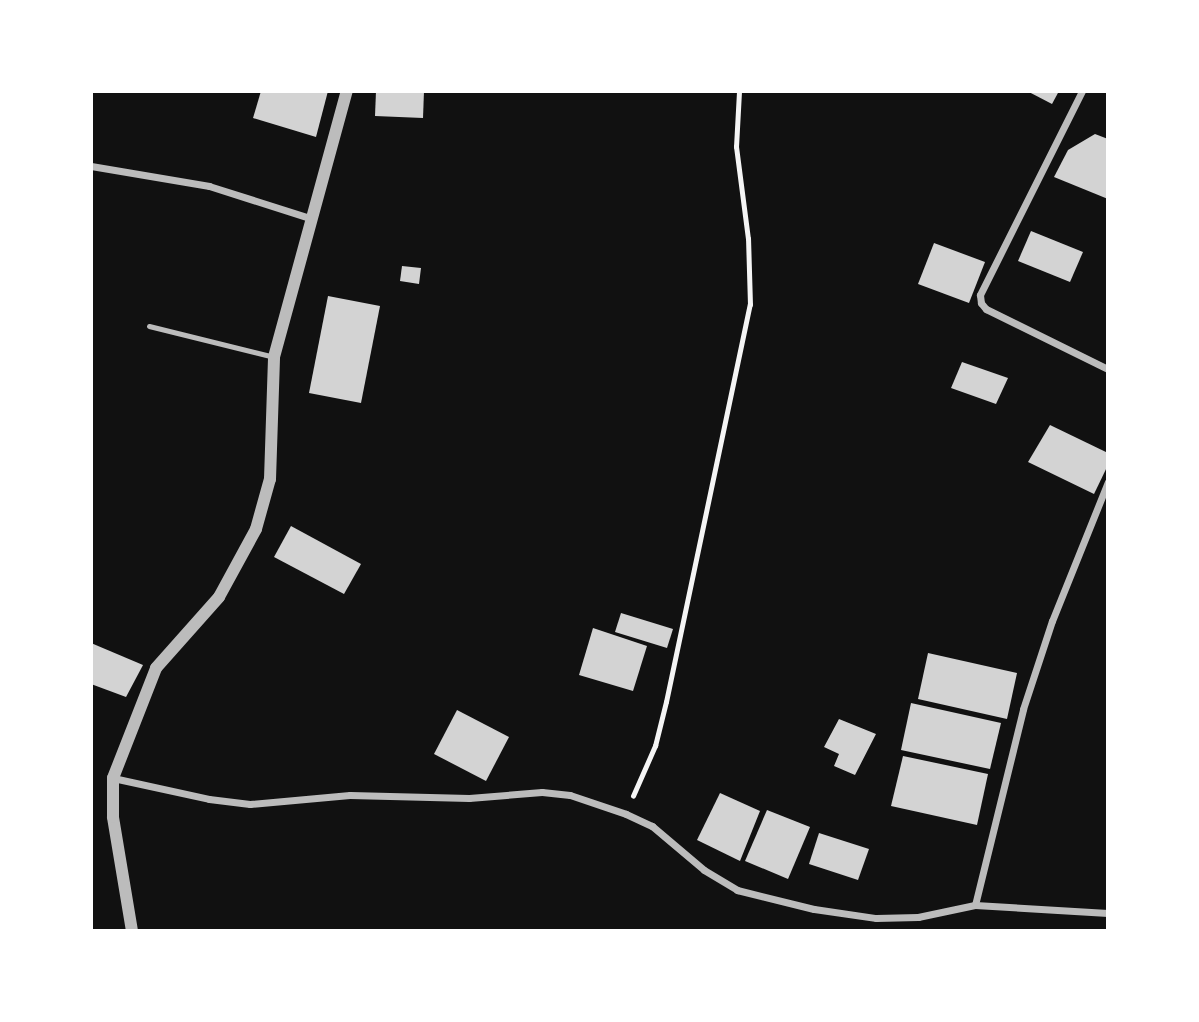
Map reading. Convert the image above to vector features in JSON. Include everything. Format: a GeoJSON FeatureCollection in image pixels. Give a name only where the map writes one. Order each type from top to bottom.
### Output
{"type":"FeatureCollection","features":[{"type":"Feature","properties":{"kind":"street"},"geometry":{"type":"LineString","coordinates":[[132,931],[113,817],[113,778],[156,668],[219,597],[256,529],[270,479],[274,357],[347,91]]}},
{"type":"Feature","properties":{"kind":"street"},"geometry":{"type":"LineString","coordinates":[[1082,91],[980,295],[981,303],[986,309],[1108,369]]}},
{"type":"Feature","properties":{"kind":"street"},"geometry":{"type":"LineString","coordinates":[[91,166],[209,187],[310,218]]}},
{"type":"Feature","properties":{"kind":"street"},"geometry":{"type":"LineString","coordinates":[[975,905],[1023,709],[1052,621],[1108,482]]}},
{"type":"Feature","properties":{"kind":"street"},"geometry":{"type":"LineString","coordinates":[[113,778],[209,799],[250,804],[350,794],[469,799],[542,792],[570,795],[652,826],[704,870],[737,890],[814,909],[877,918],[918,917],[975,905],[1108,913]]}},
{"type":"Feature","properties":{"kind":"lane"},"geometry":{"type":"LineString","coordinates":[[149,327],[274,357]]}},
{"type":"Feature","properties":{"kind":"path"},"geometry":{"type":"LineString","coordinates":[[626,814],[655,746],[666,702],[750,305],[748,239],[736,147],[739,91]]}},
{"type":"Feature","properties":{"kind":"building"},"geometry":{"type":"Polygon","coordinates":[[[261,91],[328,91],[316,137],[253,118],[261,91]]]}},
{"type":"Feature","properties":{"kind":"building"},"geometry":{"type":"Polygon","coordinates":[[[376,91],[424,91],[423,118],[375,116],[376,91]]]}},
{"type":"Feature","properties":{"kind":"building"},"geometry":{"type":"Polygon","coordinates":[[[1027,91],[1059,91],[1052,104],[1027,91]]]}},
{"type":"Feature","properties":{"kind":"building"},"geometry":{"type":"Polygon","coordinates":[[[1095,134],[1108,139],[1108,199],[1054,177],[1068,150],[1095,134]]]}},
{"type":"Feature","properties":{"kind":"building"},"geometry":{"type":"Polygon","coordinates":[[[1031,231],[1083,252],[1070,282],[1018,261],[1031,231]]]}},
{"type":"Feature","properties":{"kind":"building"},"geometry":{"type":"Polygon","coordinates":[[[934,243],[985,262],[969,303],[918,284],[934,243]]]}},
{"type":"Feature","properties":{"kind":"building"},"geometry":{"type":"Polygon","coordinates":[[[402,266],[421,268],[419,284],[400,281],[402,266]]]}},
{"type":"Feature","properties":{"kind":"building"},"geometry":{"type":"Polygon","coordinates":[[[328,296],[380,306],[361,403],[309,393],[328,296]]]}},
{"type":"Feature","properties":{"kind":"building"},"geometry":{"type":"Polygon","coordinates":[[[962,362],[1008,378],[996,404],[951,388],[962,362]]]}},
{"type":"Feature","properties":{"kind":"building"},"geometry":{"type":"Polygon","coordinates":[[[1050,425],[1108,453],[1108,465],[1094,494],[1028,462],[1050,425]]]}},
{"type":"Feature","properties":{"kind":"building"},"geometry":{"type":"Polygon","coordinates":[[[291,526],[361,564],[344,594],[274,557],[291,526]]]}},
{"type":"Feature","properties":{"kind":"building"},"geometry":{"type":"Polygon","coordinates":[[[621,613],[673,629],[667,648],[615,632],[621,613]]]}},
{"type":"Feature","properties":{"kind":"building"},"geometry":{"type":"Polygon","coordinates":[[[593,628],[647,646],[633,691],[579,675],[593,628]]]}},
{"type":"Feature","properties":{"kind":"building"},"geometry":{"type":"Polygon","coordinates":[[[91,643],[143,665],[126,697],[91,684],[91,643]]]}},
{"type":"Feature","properties":{"kind":"building"},"geometry":{"type":"Polygon","coordinates":[[[928,653],[1017,673],[1007,719],[918,699],[928,653]]]}},
{"type":"Feature","properties":{"kind":"building"},"geometry":{"type":"Polygon","coordinates":[[[911,703],[1001,723],[990,769],[901,750],[911,703]]]}},
{"type":"Feature","properties":{"kind":"building"},"geometry":{"type":"Polygon","coordinates":[[[457,710],[509,737],[486,781],[434,754],[457,710]]]}},
{"type":"Feature","properties":{"kind":"building"},"geometry":{"type":"Polygon","coordinates":[[[839,719],[876,734],[855,775],[834,766],[839,754],[824,747],[839,719]]]}},
{"type":"Feature","properties":{"kind":"building"},"geometry":{"type":"Polygon","coordinates":[[[903,756],[988,774],[977,825],[891,806],[903,756]]]}},
{"type":"Feature","properties":{"kind":"building"},"geometry":{"type":"Polygon","coordinates":[[[720,793],[760,811],[740,861],[697,840],[720,793]]]}},
{"type":"Feature","properties":{"kind":"building"},"geometry":{"type":"Polygon","coordinates":[[[767,810],[810,827],[788,879],[745,861],[767,810]]]}},
{"type":"Feature","properties":{"kind":"building"},"geometry":{"type":"Polygon","coordinates":[[[819,833],[869,849],[858,880],[809,864],[819,833]]]}}]}
